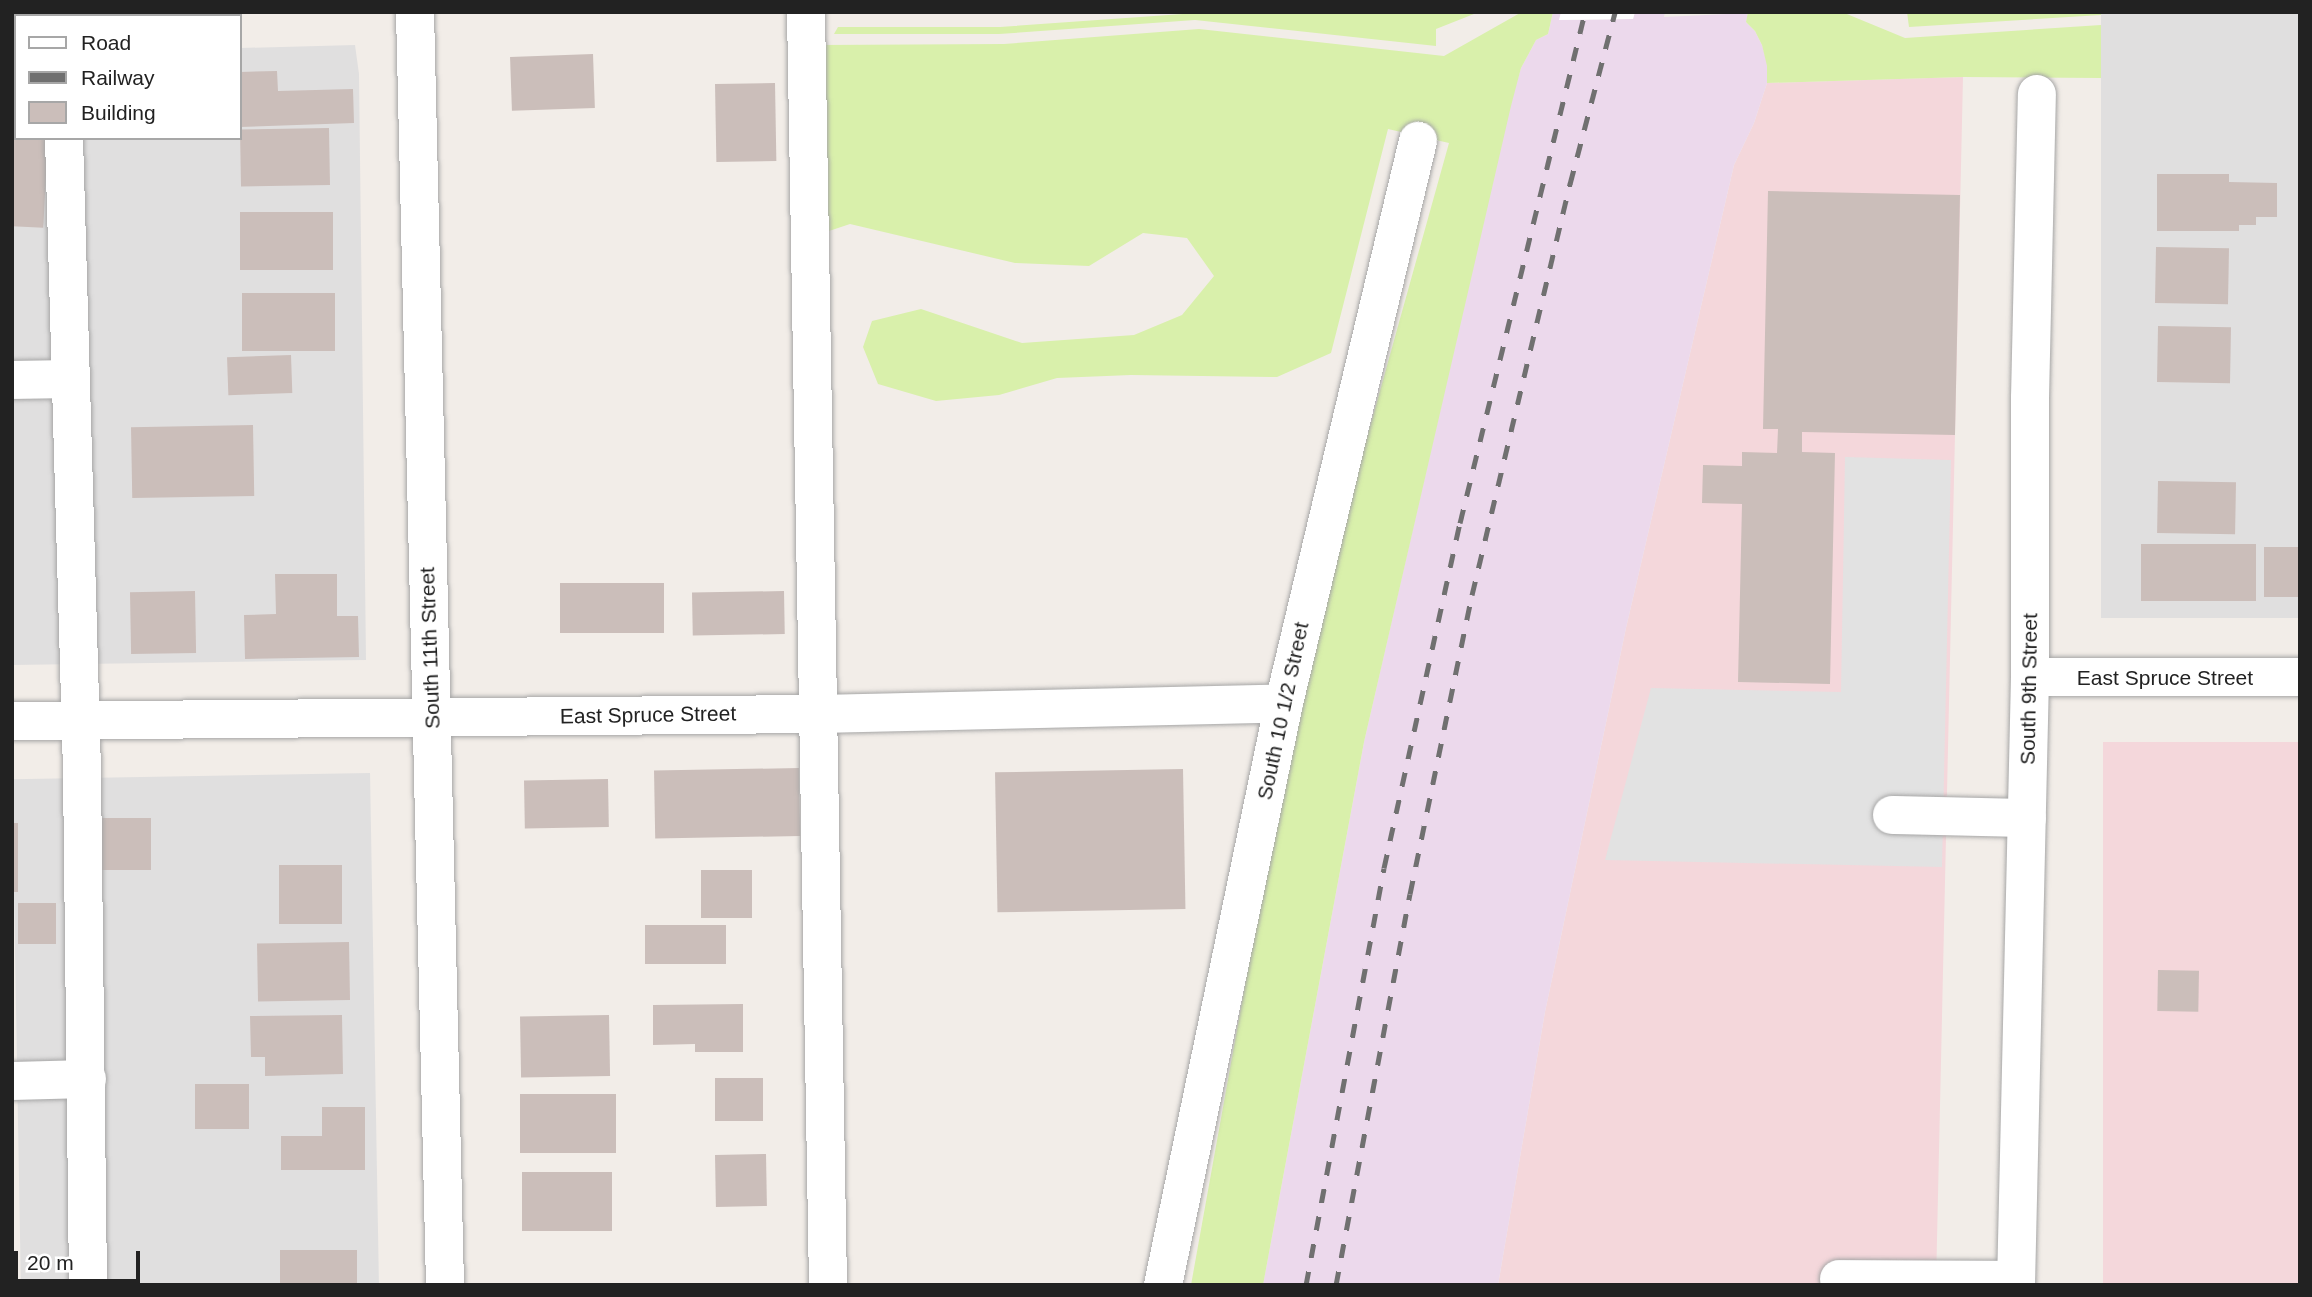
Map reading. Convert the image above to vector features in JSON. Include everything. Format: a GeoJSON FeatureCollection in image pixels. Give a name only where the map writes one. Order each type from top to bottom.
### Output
{"type":"FeatureCollection","features":[{"type":"Feature","properties":{"kind":"street","name":"South 11th Street"},"geometry":{"type":"LineString","coordinates":[[415,12],[445,1285]]}},
{"type":"Feature","properties":{"kind":"street"},"geometry":{"type":"LineString","coordinates":[[806,12],[816,714],[828,1285]]}},
{"type":"Feature","properties":{"kind":"street","name":"South 9th Street"},"geometry":{"type":"LineString","coordinates":[[2016,1282],[2030,677],[2030,398],[2037,94]]}},
{"type":"Feature","properties":{"kind":"street"},"geometry":{"type":"LineString","coordinates":[[64,140],[87,1079],[88,1285]]}},
{"type":"Feature","properties":{"kind":"street","name":"South 10 1/2 Street"},"geometry":{"type":"LineString","coordinates":[[1163,1285],[1284,703],[1418,141]]}},
{"type":"Feature","properties":{"kind":"street"},"geometry":{"type":"LineString","coordinates":[[12,380],[70,379]]}},
{"type":"Feature","properties":{"kind":"street","name":"East Spruce Street"},"geometry":{"type":"LineString","coordinates":[[2030,677],[2300,677]]}},
{"type":"Feature","properties":{"kind":"street","name":"East Spruce Street"},"geometry":{"type":"LineString","coordinates":[[12,720],[816,714],[1284,703]]}},
{"type":"Feature","properties":{"kind":"street"},"geometry":{"type":"LineString","coordinates":[[1892,816],[2027,818]]}},
{"type":"Feature","properties":{"kind":"street"},"geometry":{"type":"LineString","coordinates":[[12,1081],[87,1079]]}},
{"type":"Feature","properties":{"kind":"street"},"geometry":{"type":"LineString","coordinates":[[1839,1279],[2016,1282]]}},
{"type":"Feature","properties":{"kind":"shaded area"},"geometry":{"type":"Polygon","coordinates":[[[1553,12],[1561,12],[1560,20],[1633,19],[1635,12],[1665,12],[1664,17],[1748,13],[1746,22],[1755,31],[1762,45],[1768,66],[1767,83],[1754,123],[1734,165],[1626,628],[1545,1012],[1498,1285],[1263,1285],[1364,742],[1510,106],[1521,68],[1536,40],[1548,34],[1553,12]]]}},
{"type":"Feature","properties":{"kind":"shaded area"},"geometry":{"type":"Polygon","coordinates":[[[2101,12],[2300,12],[2300,618],[2101,618],[2101,12]]]}},
{"type":"Feature","properties":{"kind":"shaded area"},"geometry":{"type":"Polygon","coordinates":[[[355,45],[359,74],[366,660],[12,665],[12,105],[14,140],[242,140],[242,48],[355,45]]]}},
{"type":"Feature","properties":{"kind":"shaded area"},"geometry":{"type":"Polygon","coordinates":[[[1963,77],[1936,1285],[1498,1285],[1545,1012],[1626,628],[1734,165],[1754,123],[1767,83],[1963,77]]]}},
{"type":"Feature","properties":{"kind":"shaded area"},"geometry":{"type":"Polygon","coordinates":[[[1845,457],[1951,460],[1942,867],[1605,860],[1651,688],[1841,692],[1845,457]]]}},
{"type":"Feature","properties":{"kind":"shaded area"},"geometry":{"type":"Polygon","coordinates":[[[2103,742],[2300,742],[2300,1285],[2103,1285],[2103,742]]]}},
{"type":"Feature","properties":{"kind":"shaded area"},"geometry":{"type":"Polygon","coordinates":[[[370,773],[379,1285],[21,1285],[12,779],[370,773]]]}},
{"type":"Feature","properties":{"kind":"green space"},"geometry":{"type":"Polygon","coordinates":[[[1211,12],[1479,12],[1436,29],[1436,46],[1195,20],[999,34],[834,34],[838,27],[1000,27],[1211,12]]]}},
{"type":"Feature","properties":{"kind":"green space"},"geometry":{"type":"Polygon","coordinates":[[[1553,12],[1548,34],[1536,40],[1521,68],[1511,106],[1364,742],[1263,1285],[1191,1285],[1288,746],[1359,466],[1449,143],[1388,129],[1331,353],[1277,377],[1131,375],[1057,378],[999,395],[936,401],[878,384],[863,347],[872,321],[921,309],[1022,343],[1134,335],[1182,315],[1214,276],[1187,238],[1143,233],[1089,266],[1015,263],[850,224],[826,232],[819,45],[1004,44],[1199,29],[1444,56],[1520,13],[1553,12]]]}},
{"type":"Feature","properties":{"kind":"green space"},"geometry":{"type":"Polygon","coordinates":[[[1748,12],[1842,12],[1905,38],[2101,25],[2101,78],[1963,77],[1767,83],[1767,66],[1762,45],[1755,31],[1746,22],[1748,12]]]}},
{"type":"Feature","properties":{"kind":"green space"},"geometry":{"type":"Polygon","coordinates":[[[1907,12],[2101,12],[2101,15],[1909,27],[1907,12]]]}},
{"type":"Feature","properties":{"kind":"pier"},"geometry":{"type":"Polygon","coordinates":[[[1561,12],[1635,12],[1633,19],[1559,20],[1561,12]]]}},
{"type":"Feature","properties":{"kind":"building"},"geometry":{"type":"Polygon","coordinates":[[[593,54],[595,108],[512,111],[510,57],[593,54]]]}},
{"type":"Feature","properties":{"kind":"building"},"geometry":{"type":"Polygon","coordinates":[[[277,71],[278,91],[353,89],[354,123],[242,127],[242,72],[277,71]]]}},
{"type":"Feature","properties":{"kind":"building"},"geometry":{"type":"Polygon","coordinates":[[[775,83],[776,161],[716,162],[715,84],[775,83]]]}},
{"type":"Feature","properties":{"kind":"building"},"geometry":{"type":"Polygon","coordinates":[[[329,128],[330,185],[241,187],[242,130],[329,128]]]}},
{"type":"Feature","properties":{"kind":"building"},"geometry":{"type":"Polygon","coordinates":[[[12,136],[14,140],[48,140],[43,228],[12,226],[12,136]]]}},
{"type":"Feature","properties":{"kind":"building"},"geometry":{"type":"Polygon","coordinates":[[[2157,174],[2229,174],[2229,182],[2277,183],[2277,217],[2256,217],[2256,225],[2239,225],[2239,231],[2157,231],[2157,174]]]}},
{"type":"Feature","properties":{"kind":"building"},"geometry":{"type":"Polygon","coordinates":[[[1768,191],[1960,195],[1955,435],[1802,432],[1802,452],[1835,453],[1830,684],[1738,682],[1742,504],[1702,503],[1703,465],[1742,466],[1742,452],[1777,453],[1778,429],[1763,429],[1768,191]]]}},
{"type":"Feature","properties":{"kind":"building"},"geometry":{"type":"Polygon","coordinates":[[[240,212],[333,212],[333,270],[240,270],[240,212]]]}},
{"type":"Feature","properties":{"kind":"building"},"geometry":{"type":"Polygon","coordinates":[[[2156,247],[2229,248],[2228,304],[2155,303],[2156,247]]]}},
{"type":"Feature","properties":{"kind":"building"},"geometry":{"type":"Polygon","coordinates":[[[242,293],[335,293],[335,351],[242,351],[242,293]]]}},
{"type":"Feature","properties":{"kind":"building"},"geometry":{"type":"Polygon","coordinates":[[[2158,326],[2231,327],[2230,383],[2157,382],[2158,326]]]}},
{"type":"Feature","properties":{"kind":"building"},"geometry":{"type":"Polygon","coordinates":[[[291,355],[292,393],[228,395],[227,357],[291,355]]]}},
{"type":"Feature","properties":{"kind":"building"},"geometry":{"type":"Polygon","coordinates":[[[253,425],[254,496],[132,498],[131,427],[253,425]]]}},
{"type":"Feature","properties":{"kind":"building"},"geometry":{"type":"Polygon","coordinates":[[[2158,481],[2236,482],[2235,534],[2157,533],[2158,481]]]}},
{"type":"Feature","properties":{"kind":"building"},"geometry":{"type":"Polygon","coordinates":[[[2141,544],[2256,544],[2256,601],[2141,601],[2141,544]]]}},
{"type":"Feature","properties":{"kind":"building"},"geometry":{"type":"Polygon","coordinates":[[[2264,547],[2300,547],[2300,597],[2264,597],[2264,547]]]}},
{"type":"Feature","properties":{"kind":"building"},"geometry":{"type":"Polygon","coordinates":[[[275,574],[337,574],[337,616],[358,616],[359,657],[245,659],[244,615],[276,614],[275,574]]]}},
{"type":"Feature","properties":{"kind":"building"},"geometry":{"type":"Polygon","coordinates":[[[560,583],[664,583],[664,633],[560,633],[560,583]]]}},
{"type":"Feature","properties":{"kind":"building"},"geometry":{"type":"Polygon","coordinates":[[[195,591],[196,653],[131,654],[130,592],[195,591]]]}},
{"type":"Feature","properties":{"kind":"building"},"geometry":{"type":"Polygon","coordinates":[[[784,591],[785,634],[693,636],[692,593],[784,591]]]}},
{"type":"Feature","properties":{"kind":"building"},"geometry":{"type":"Polygon","coordinates":[[[799,768],[800,836],[655,839],[654,771],[799,768]]]}},
{"type":"Feature","properties":{"kind":"building"},"geometry":{"type":"Polygon","coordinates":[[[1183,769],[1185,909],[997,912],[995,772],[1183,769]]]}},
{"type":"Feature","properties":{"kind":"building"},"geometry":{"type":"Polygon","coordinates":[[[608,779],[609,827],[525,828],[524,780],[608,779]]]}},
{"type":"Feature","properties":{"kind":"building"},"geometry":{"type":"Polygon","coordinates":[[[97,818],[151,818],[151,870],[97,870],[97,818]]]}},
{"type":"Feature","properties":{"kind":"building"},"geometry":{"type":"Polygon","coordinates":[[[12,823],[18,823],[18,892],[12,892],[12,823]]]}},
{"type":"Feature","properties":{"kind":"building"},"geometry":{"type":"Polygon","coordinates":[[[279,865],[342,865],[342,924],[279,924],[279,865]]]}},
{"type":"Feature","properties":{"kind":"building"},"geometry":{"type":"Polygon","coordinates":[[[701,870],[752,870],[752,918],[701,918],[701,870]]]}},
{"type":"Feature","properties":{"kind":"building"},"geometry":{"type":"Polygon","coordinates":[[[18,903],[56,903],[56,944],[18,944],[18,903]]]}},
{"type":"Feature","properties":{"kind":"building"},"geometry":{"type":"Polygon","coordinates":[[[645,925],[726,925],[726,964],[645,964],[645,925]]]}},
{"type":"Feature","properties":{"kind":"building"},"geometry":{"type":"Polygon","coordinates":[[[349,942],[350,1000],[258,1002],[257,944],[349,942]]]}},
{"type":"Feature","properties":{"kind":"building"},"geometry":{"type":"Polygon","coordinates":[[[2158,970],[2199,971],[2198,1012],[2157,1011],[2158,970]]]}},
{"type":"Feature","properties":{"kind":"building"},"geometry":{"type":"Polygon","coordinates":[[[743,1004],[743,1052],[695,1052],[695,1044],[653,1045],[653,1005],[743,1004]]]}},
{"type":"Feature","properties":{"kind":"building"},"geometry":{"type":"Polygon","coordinates":[[[342,1015],[343,1074],[265,1076],[265,1057],[251,1057],[250,1016],[342,1015]]]}},
{"type":"Feature","properties":{"kind":"building"},"geometry":{"type":"Polygon","coordinates":[[[609,1015],[610,1076],[521,1078],[520,1017],[609,1015]]]}},
{"type":"Feature","properties":{"kind":"building"},"geometry":{"type":"Polygon","coordinates":[[[715,1078],[763,1078],[763,1121],[715,1121],[715,1078]]]}},
{"type":"Feature","properties":{"kind":"building"},"geometry":{"type":"Polygon","coordinates":[[[195,1084],[249,1084],[249,1129],[195,1129],[195,1084]]]}},
{"type":"Feature","properties":{"kind":"building"},"geometry":{"type":"Polygon","coordinates":[[[520,1094],[616,1094],[616,1153],[520,1153],[520,1094]]]}},
{"type":"Feature","properties":{"kind":"building"},"geometry":{"type":"Polygon","coordinates":[[[322,1107],[365,1107],[365,1170],[281,1170],[281,1136],[322,1136],[322,1107]]]}},
{"type":"Feature","properties":{"kind":"building"},"geometry":{"type":"Polygon","coordinates":[[[766,1154],[767,1206],[716,1207],[715,1155],[766,1154]]]}},
{"type":"Feature","properties":{"kind":"building"},"geometry":{"type":"Polygon","coordinates":[[[522,1172],[612,1172],[612,1231],[522,1231],[522,1172]]]}},
{"type":"Feature","properties":{"kind":"building"},"geometry":{"type":"Polygon","coordinates":[[[280,1250],[357,1250],[357,1285],[280,1285],[280,1250]]]}},
{"type":"Feature","properties":{"kind":"railway"},"geometry":{"type":"LineString","coordinates":[[1306,1285],[1384,868],[1460,523],[1585,12]]}},
{"type":"Feature","properties":{"kind":"railway"},"geometry":{"type":"LineString","coordinates":[[1336,1285],[1410,894],[1472,595],[1570,184],[1615,12]]}}]}
